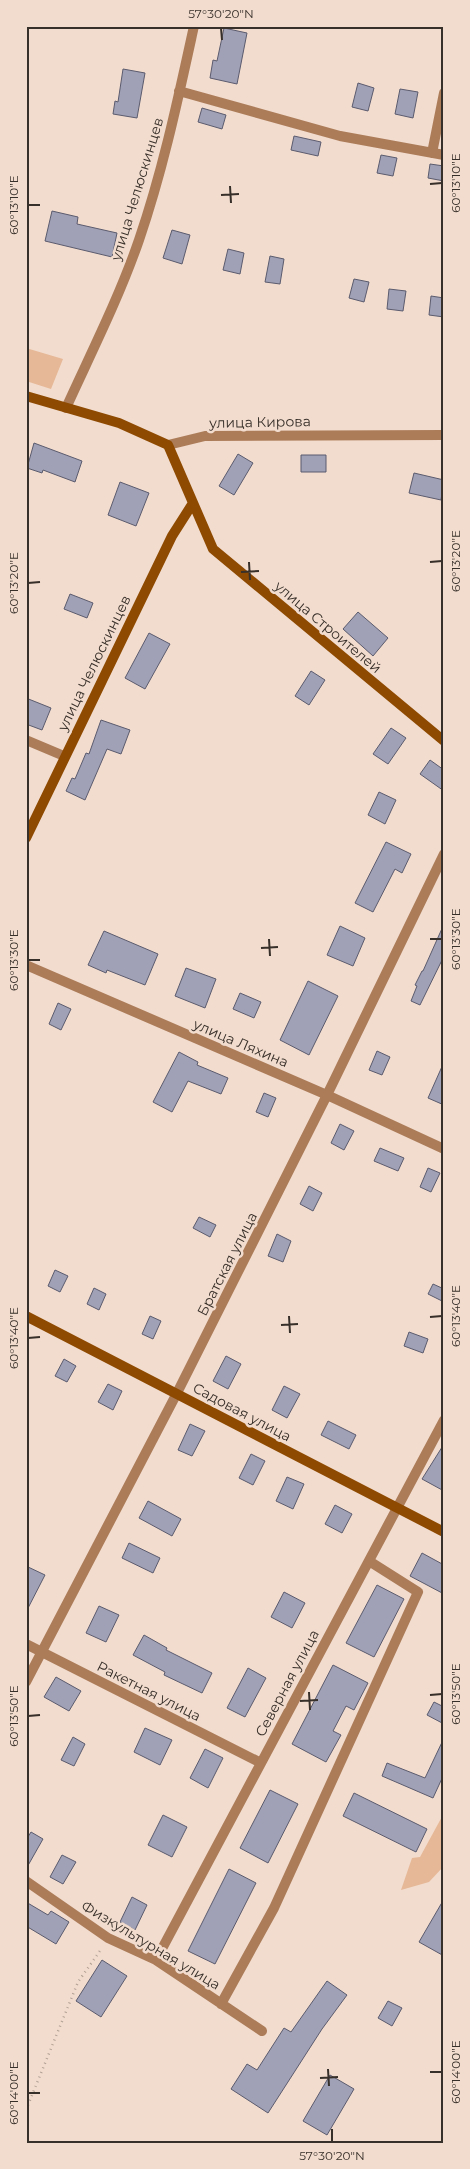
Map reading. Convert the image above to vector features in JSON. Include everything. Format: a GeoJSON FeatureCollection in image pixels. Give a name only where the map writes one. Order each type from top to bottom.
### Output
{"type":"FeatureCollection","features":[{"type":"Feature","properties":{"kind":"street","name":"улица Челюскинцев"},"geometry":{"type":"LineString","coordinates":[[66,408],[105,324],[139,242],[168,147],[194,26]]}},
{"type":"Feature","properties":{"kind":"street"},"geometry":{"type":"LineString","coordinates":[[180,91],[340,136],[444,155]]}},
{"type":"Feature","properties":{"kind":"street"},"geometry":{"type":"LineString","coordinates":[[432,153],[444,93]]}},
{"type":"Feature","properties":{"kind":"street"},"geometry":{"type":"LineString","coordinates":[[26,396],[118,423],[168,444]]}},
{"type":"Feature","properties":{"kind":"street","name":"улица Кирова"},"geometry":{"type":"LineString","coordinates":[[168,444],[205,436],[444,435]]}},
{"type":"Feature","properties":{"kind":"street","name":"улица Строителей"},"geometry":{"type":"LineString","coordinates":[[168,444],[212,549],[444,741]]}},
{"type":"Feature","properties":{"kind":"street","name":"улица Челюскинцев"},"geometry":{"type":"LineString","coordinates":[[26,838],[172,536],[193,503]]}},
{"type":"Feature","properties":{"kind":"street"},"geometry":{"type":"LineString","coordinates":[[26,740],[64,756]]}},
{"type":"Feature","properties":{"kind":"street","name":"Братская улица"},"geometry":{"type":"LineString","coordinates":[[26,1682],[43,1653],[177,1393],[327,1095],[444,854]]}},
{"type":"Feature","properties":{"kind":"street","name":"улица Ляхина"},"geometry":{"type":"LineString","coordinates":[[26,965],[327,1095],[444,1149]]}},
{"type":"Feature","properties":{"kind":"street","name":"Садовая улица"},"geometry":{"type":"LineString","coordinates":[[26,1316],[444,1532]]}},
{"type":"Feature","properties":{"kind":"street","name":"Северная улица"},"geometry":{"type":"LineString","coordinates":[[156,1960],[444,1420]]}},
{"type":"Feature","properties":{"kind":"street"},"geometry":{"type":"LineString","coordinates":[[221,2004],[274,1908],[418,1592],[369,1561]]}},
{"type":"Feature","properties":{"kind":"street","name":"Ракетная улица"},"geometry":{"type":"LineString","coordinates":[[26,1644],[260,1762]]}},
{"type":"Feature","properties":{"kind":"street","name":"Физкультурная улица"},"geometry":{"type":"LineString","coordinates":[[26,1882],[108,1938],[156,1960],[262,2031]]}},
{"type":"Feature","properties":{"kind":"path"},"geometry":{"type":"LineString","coordinates":[[26,2110],[78,1982],[108,1938]]}},
{"type":"Feature","properties":{"kind":"shaded area"},"geometry":{"type":"Polygon","coordinates":[[[26,348],[63,359],[51,389],[26,381],[26,348]]]}},
{"type":"Feature","properties":{"kind":"shaded area"},"geometry":{"type":"Polygon","coordinates":[[[444,1813],[444,1866],[429,1882],[401,1890],[412,1858],[420,1857],[444,1813]]]}},
{"type":"Feature","properties":{"kind":"building"},"geometry":{"type":"Polygon","coordinates":[[[224,28],[247,33],[237,84],[210,78],[213,60],[217,61],[224,28]]]}},
{"type":"Feature","properties":{"kind":"building"},"geometry":{"type":"Polygon","coordinates":[[[123,69],[145,73],[137,118],[113,114],[115,101],[118,102],[123,69]]]}},
{"type":"Feature","properties":{"kind":"building"},"geometry":{"type":"Polygon","coordinates":[[[358,83],[374,88],[368,111],[352,107],[358,83]]]}},
{"type":"Feature","properties":{"kind":"building"},"geometry":{"type":"Polygon","coordinates":[[[400,89],[418,92],[413,118],[395,114],[400,89]]]}},
{"type":"Feature","properties":{"kind":"building"},"geometry":{"type":"Polygon","coordinates":[[[202,108],[226,115],[222,129],[198,122],[202,108]]]}},
{"type":"Feature","properties":{"kind":"building"},"geometry":{"type":"Polygon","coordinates":[[[294,136],[321,142],[318,156],[291,150],[294,136]]]}},
{"type":"Feature","properties":{"kind":"building"},"geometry":{"type":"Polygon","coordinates":[[[381,155],[397,158],[393,176],[377,173],[381,155]]]}},
{"type":"Feature","properties":{"kind":"building"},"geometry":{"type":"Polygon","coordinates":[[[430,164],[444,166],[444,181],[428,178],[430,164]]]}},
{"type":"Feature","properties":{"kind":"building"},"geometry":{"type":"Polygon","coordinates":[[[52,211],[78,217],[77,224],[117,233],[112,257],[45,241],[52,211]]]}},
{"type":"Feature","properties":{"kind":"building"},"geometry":{"type":"Polygon","coordinates":[[[172,230],[190,235],[182,264],[163,258],[172,230]]]}},
{"type":"Feature","properties":{"kind":"building"},"geometry":{"type":"Polygon","coordinates":[[[228,249],[244,253],[240,274],[223,270],[228,249]]]}},
{"type":"Feature","properties":{"kind":"building"},"geometry":{"type":"Polygon","coordinates":[[[270,256],[284,259],[280,284],[265,282],[270,256]]]}},
{"type":"Feature","properties":{"kind":"building"},"geometry":{"type":"Polygon","coordinates":[[[354,279],[369,282],[364,302],[349,298],[354,279]]]}},
{"type":"Feature","properties":{"kind":"building"},"geometry":{"type":"Polygon","coordinates":[[[389,289],[406,291],[403,311],[387,309],[389,289]]]}},
{"type":"Feature","properties":{"kind":"building"},"geometry":{"type":"Polygon","coordinates":[[[431,296],[444,298],[444,317],[429,315],[431,296]]]}},
{"type":"Feature","properties":{"kind":"building"},"geometry":{"type":"Polygon","coordinates":[[[34,443],[82,461],[75,482],[43,470],[42,473],[27,468],[34,443]]]}},
{"type":"Feature","properties":{"kind":"building"},"geometry":{"type":"Polygon","coordinates":[[[238,454],[253,463],[234,495],[219,486],[238,454]]]}},
{"type":"Feature","properties":{"kind":"building"},"geometry":{"type":"Polygon","coordinates":[[[301,455],[326,455],[326,472],[301,472],[301,455]]]}},
{"type":"Feature","properties":{"kind":"building"},"geometry":{"type":"Polygon","coordinates":[[[414,473],[444,480],[441,500],[409,493],[414,473]]]}},
{"type":"Feature","properties":{"kind":"building"},"geometry":{"type":"Polygon","coordinates":[[[120,482],[149,493],[136,526],[108,515],[120,482]]]}},
{"type":"Feature","properties":{"kind":"building"},"geometry":{"type":"Polygon","coordinates":[[[70,594],[93,603],[87,618],[64,609],[70,594]]]}},
{"type":"Feature","properties":{"kind":"building"},"geometry":{"type":"Polygon","coordinates":[[[358,612],[388,638],[373,656],[343,629],[358,612]]]}},
{"type":"Feature","properties":{"kind":"building"},"geometry":{"type":"Polygon","coordinates":[[[149,633],[170,644],[145,689],[125,678],[149,633]]]}},
{"type":"Feature","properties":{"kind":"building"},"geometry":{"type":"Polygon","coordinates":[[[311,671],[325,680],[309,705],[295,696],[311,671]]]}},
{"type":"Feature","properties":{"kind":"building"},"geometry":{"type":"Polygon","coordinates":[[[26,698],[51,708],[42,730],[26,724],[26,698]]]}},
{"type":"Feature","properties":{"kind":"building"},"geometry":{"type":"Polygon","coordinates":[[[101,720],[130,730],[121,754],[107,749],[85,800],[66,791],[72,778],[75,779],[86,753],[89,754],[101,720]]]}},
{"type":"Feature","properties":{"kind":"building"},"geometry":{"type":"Polygon","coordinates":[[[391,728],[406,738],[388,764],[373,754],[391,728]]]}},
{"type":"Feature","properties":{"kind":"building"},"geometry":{"type":"Polygon","coordinates":[[[430,760],[444,770],[444,791],[420,774],[430,760]]]}},
{"type":"Feature","properties":{"kind":"building"},"geometry":{"type":"Polygon","coordinates":[[[379,792],[396,800],[385,824],[368,815],[379,792]]]}},
{"type":"Feature","properties":{"kind":"building"},"geometry":{"type":"Polygon","coordinates":[[[386,842],[411,854],[402,873],[395,869],[373,912],[355,903],[386,842]]]}},
{"type":"Feature","properties":{"kind":"building"},"geometry":{"type":"Polygon","coordinates":[[[444,924],[444,956],[420,1005],[411,1001],[417,986],[415,985],[444,924]]]}},
{"type":"Feature","properties":{"kind":"building"},"geometry":{"type":"Polygon","coordinates":[[[340,926],[365,938],[353,966],[327,955],[340,926]]]}},
{"type":"Feature","properties":{"kind":"building"},"geometry":{"type":"Polygon","coordinates":[[[104,931],[158,954],[145,985],[107,970],[106,973],[88,965],[104,931]]]}},
{"type":"Feature","properties":{"kind":"building"},"geometry":{"type":"Polygon","coordinates":[[[186,968],[216,979],[205,1008],[175,996],[186,968]]]}},
{"type":"Feature","properties":{"kind":"building"},"geometry":{"type":"Polygon","coordinates":[[[308,981],[338,996],[309,1055],[280,1040],[308,981]]]}},
{"type":"Feature","properties":{"kind":"building"},"geometry":{"type":"Polygon","coordinates":[[[240,993],[261,1002],[254,1018],[233,1009],[240,993]]]}},
{"type":"Feature","properties":{"kind":"building"},"geometry":{"type":"Polygon","coordinates":[[[58,1003],[71,1009],[61,1030],[49,1024],[58,1003]]]}},
{"type":"Feature","properties":{"kind":"building"},"geometry":{"type":"Polygon","coordinates":[[[377,1051],[390,1057],[382,1075],[369,1070],[377,1051]]]}},
{"type":"Feature","properties":{"kind":"building"},"geometry":{"type":"Polygon","coordinates":[[[179,1052],[198,1062],[197,1065],[228,1078],[221,1094],[188,1081],[172,1112],[153,1102],[179,1052]]]}},
{"type":"Feature","properties":{"kind":"building"},"geometry":{"type":"Polygon","coordinates":[[[444,1062],[444,1105],[428,1098],[444,1062]]]}},
{"type":"Feature","properties":{"kind":"building"},"geometry":{"type":"Polygon","coordinates":[[[264,1093],[276,1098],[268,1117],[256,1112],[264,1093]]]}},
{"type":"Feature","properties":{"kind":"building"},"geometry":{"type":"Polygon","coordinates":[[[340,1124],[354,1131],[344,1150],[331,1143],[340,1124]]]}},
{"type":"Feature","properties":{"kind":"building"},"geometry":{"type":"Polygon","coordinates":[[[380,1148],[404,1158],[398,1171],[374,1161],[380,1148]]]}},
{"type":"Feature","properties":{"kind":"building"},"geometry":{"type":"Polygon","coordinates":[[[428,1168],[440,1173],[431,1192],[420,1187],[428,1168]]]}},
{"type":"Feature","properties":{"kind":"building"},"geometry":{"type":"Polygon","coordinates":[[[309,1186],[322,1193],[313,1211],[300,1204],[309,1186]]]}},
{"type":"Feature","properties":{"kind":"building"},"geometry":{"type":"Polygon","coordinates":[[[199,1217],[216,1225],[210,1237],[193,1228],[199,1217]]]}},
{"type":"Feature","properties":{"kind":"building"},"geometry":{"type":"Polygon","coordinates":[[[277,1234],[291,1241],[283,1262],[268,1256],[277,1234]]]}},
{"type":"Feature","properties":{"kind":"building"},"geometry":{"type":"Polygon","coordinates":[[[55,1270],[68,1276],[60,1292],[48,1286],[55,1270]]]}},
{"type":"Feature","properties":{"kind":"building"},"geometry":{"type":"Polygon","coordinates":[[[433,1284],[444,1289],[444,1302],[428,1294],[433,1284]]]}},
{"type":"Feature","properties":{"kind":"building"},"geometry":{"type":"Polygon","coordinates":[[[94,1288],[106,1294],[99,1310],[87,1304],[94,1288]]]}},
{"type":"Feature","properties":{"kind":"building"},"geometry":{"type":"Polygon","coordinates":[[[150,1316],[161,1321],[153,1339],[142,1334],[150,1316]]]}},
{"type":"Feature","properties":{"kind":"building"},"geometry":{"type":"Polygon","coordinates":[[[409,1332],[428,1339],[423,1353],[404,1346],[409,1332]]]}},
{"type":"Feature","properties":{"kind":"building"},"geometry":{"type":"Polygon","coordinates":[[[226,1356],[241,1364],[228,1389],[213,1381],[226,1356]]]}},
{"type":"Feature","properties":{"kind":"building"},"geometry":{"type":"Polygon","coordinates":[[[64,1359],[76,1366],[67,1382],[55,1376],[64,1359]]]}},
{"type":"Feature","properties":{"kind":"building"},"geometry":{"type":"Polygon","coordinates":[[[108,1384],[122,1391],[113,1410],[98,1402],[108,1384]]]}},
{"type":"Feature","properties":{"kind":"building"},"geometry":{"type":"Polygon","coordinates":[[[284,1386],[300,1394],[287,1418],[272,1410],[284,1386]]]}},
{"type":"Feature","properties":{"kind":"building"},"geometry":{"type":"Polygon","coordinates":[[[328,1421],[356,1435],[349,1449],[321,1435],[328,1421]]]}},
{"type":"Feature","properties":{"kind":"building"},"geometry":{"type":"Polygon","coordinates":[[[190,1424],[205,1431],[192,1456],[178,1450],[190,1424]]]}},
{"type":"Feature","properties":{"kind":"building"},"geometry":{"type":"Polygon","coordinates":[[[444,1444],[444,1491],[422,1479],[444,1444]]]}},
{"type":"Feature","properties":{"kind":"building"},"geometry":{"type":"Polygon","coordinates":[[[251,1454],[265,1461],[253,1485],[239,1478],[251,1454]]]}},
{"type":"Feature","properties":{"kind":"building"},"geometry":{"type":"Polygon","coordinates":[[[287,1477],[304,1484],[293,1509],[276,1501],[287,1477]]]}},
{"type":"Feature","properties":{"kind":"building"},"geometry":{"type":"Polygon","coordinates":[[[148,1501],[181,1519],[172,1536],[139,1518],[148,1501]]]}},
{"type":"Feature","properties":{"kind":"building"},"geometry":{"type":"Polygon","coordinates":[[[335,1505],[352,1514],[342,1533],[325,1524],[335,1505]]]}},
{"type":"Feature","properties":{"kind":"building"},"geometry":{"type":"Polygon","coordinates":[[[129,1543],[160,1558],[153,1573],[122,1558],[129,1543]]]}},
{"type":"Feature","properties":{"kind":"building"},"geometry":{"type":"Polygon","coordinates":[[[422,1553],[444,1565],[444,1594],[410,1576],[422,1553]]]}},
{"type":"Feature","properties":{"kind":"building"},"geometry":{"type":"Polygon","coordinates":[[[26,1566],[45,1575],[26,1612],[26,1566]]]}},
{"type":"Feature","properties":{"kind":"building"},"geometry":{"type":"Polygon","coordinates":[[[377,1585],[404,1599],[374,1657],[346,1643],[377,1585]]]}},
{"type":"Feature","properties":{"kind":"building"},"geometry":{"type":"Polygon","coordinates":[[[284,1592],[305,1603],[292,1628],[271,1617],[284,1592]]]}},
{"type":"Feature","properties":{"kind":"building"},"geometry":{"type":"Polygon","coordinates":[[[99,1606],[119,1615],[106,1642],[86,1633],[99,1606]]]}},
{"type":"Feature","properties":{"kind":"building"},"geometry":{"type":"Polygon","coordinates":[[[144,1635],[167,1648],[166,1650],[212,1673],[202,1693],[164,1675],[165,1672],[133,1655],[144,1635]]]}},
{"type":"Feature","properties":{"kind":"building"},"geometry":{"type":"Polygon","coordinates":[[[333,1665],[368,1683],[354,1710],[346,1706],[333,1731],[341,1735],[326,1762],[292,1744],[333,1665]]]}},
{"type":"Feature","properties":{"kind":"building"},"geometry":{"type":"Polygon","coordinates":[[[248,1668],[266,1678],[245,1717],[227,1708],[248,1668]]]}},
{"type":"Feature","properties":{"kind":"building"},"geometry":{"type":"Polygon","coordinates":[[[56,1677],[81,1691],[69,1711],[44,1697],[56,1677]]]}},
{"type":"Feature","properties":{"kind":"building"},"geometry":{"type":"Polygon","coordinates":[[[434,1702],[444,1707],[444,1724],[427,1715],[434,1702]]]}},
{"type":"Feature","properties":{"kind":"building"},"geometry":{"type":"Polygon","coordinates":[[[145,1728],[172,1740],[160,1765],[134,1752],[145,1728]]]}},
{"type":"Feature","properties":{"kind":"building"},"geometry":{"type":"Polygon","coordinates":[[[73,1737],[85,1744],[74,1766],[61,1760],[73,1737]]]}},
{"type":"Feature","properties":{"kind":"building"},"geometry":{"type":"Polygon","coordinates":[[[444,1738],[444,1774],[433,1798],[382,1776],[387,1763],[425,1778],[444,1738]]]}},
{"type":"Feature","properties":{"kind":"building"},"geometry":{"type":"Polygon","coordinates":[[[205,1749],[223,1758],[208,1788],[190,1778],[205,1749]]]}},
{"type":"Feature","properties":{"kind":"building"},"geometry":{"type":"Polygon","coordinates":[[[270,1790],[298,1804],[268,1863],[240,1848],[270,1790]]]}},
{"type":"Feature","properties":{"kind":"building"},"geometry":{"type":"Polygon","coordinates":[[[354,1793],[427,1829],[416,1852],[343,1816],[354,1793]]]}},
{"type":"Feature","properties":{"kind":"building"},"geometry":{"type":"Polygon","coordinates":[[[163,1815],[187,1827],[172,1857],[148,1845],[163,1815]]]}},
{"type":"Feature","properties":{"kind":"building"},"geometry":{"type":"Polygon","coordinates":[[[31,1832],[43,1839],[26,1869],[26,1840],[31,1832]]]}},
{"type":"Feature","properties":{"kind":"building"},"geometry":{"type":"Polygon","coordinates":[[[62,1855],[76,1862],[63,1884],[50,1877],[62,1855]]]}},
{"type":"Feature","properties":{"kind":"building"},"geometry":{"type":"Polygon","coordinates":[[[229,1869],[256,1883],[215,1964],[188,1951],[229,1869]]]}},
{"type":"Feature","properties":{"kind":"building"},"geometry":{"type":"Polygon","coordinates":[[[132,1897],[147,1905],[135,1930],[120,1922],[132,1897]]]}},
{"type":"Feature","properties":{"kind":"building"},"geometry":{"type":"Polygon","coordinates":[[[444,1899],[444,1956],[419,1942],[444,1899]]]}},
{"type":"Feature","properties":{"kind":"building"},"geometry":{"type":"Polygon","coordinates":[[[26,1902],[48,1915],[51,1911],[69,1922],[56,1944],[26,1926],[26,1902]]]}},
{"type":"Feature","properties":{"kind":"building"},"geometry":{"type":"Polygon","coordinates":[[[102,1960],[127,1976],[101,2017],[76,2001],[102,1960]]]}},
{"type":"Feature","properties":{"kind":"building"},"geometry":{"type":"Polygon","coordinates":[[[327,1981],[347,1995],[322,2029],[268,2113],[231,2089],[247,2064],[257,2070],[284,2028],[291,2032],[327,1981]]]}},
{"type":"Feature","properties":{"kind":"building"},"geometry":{"type":"Polygon","coordinates":[[[388,2001],[402,2008],[392,2026],[378,2018],[388,2001]]]}},
{"type":"Feature","properties":{"kind":"building"},"geometry":{"type":"Polygon","coordinates":[[[330,2075],[354,2089],[327,2135],[303,2121],[330,2075]]]}}]}
